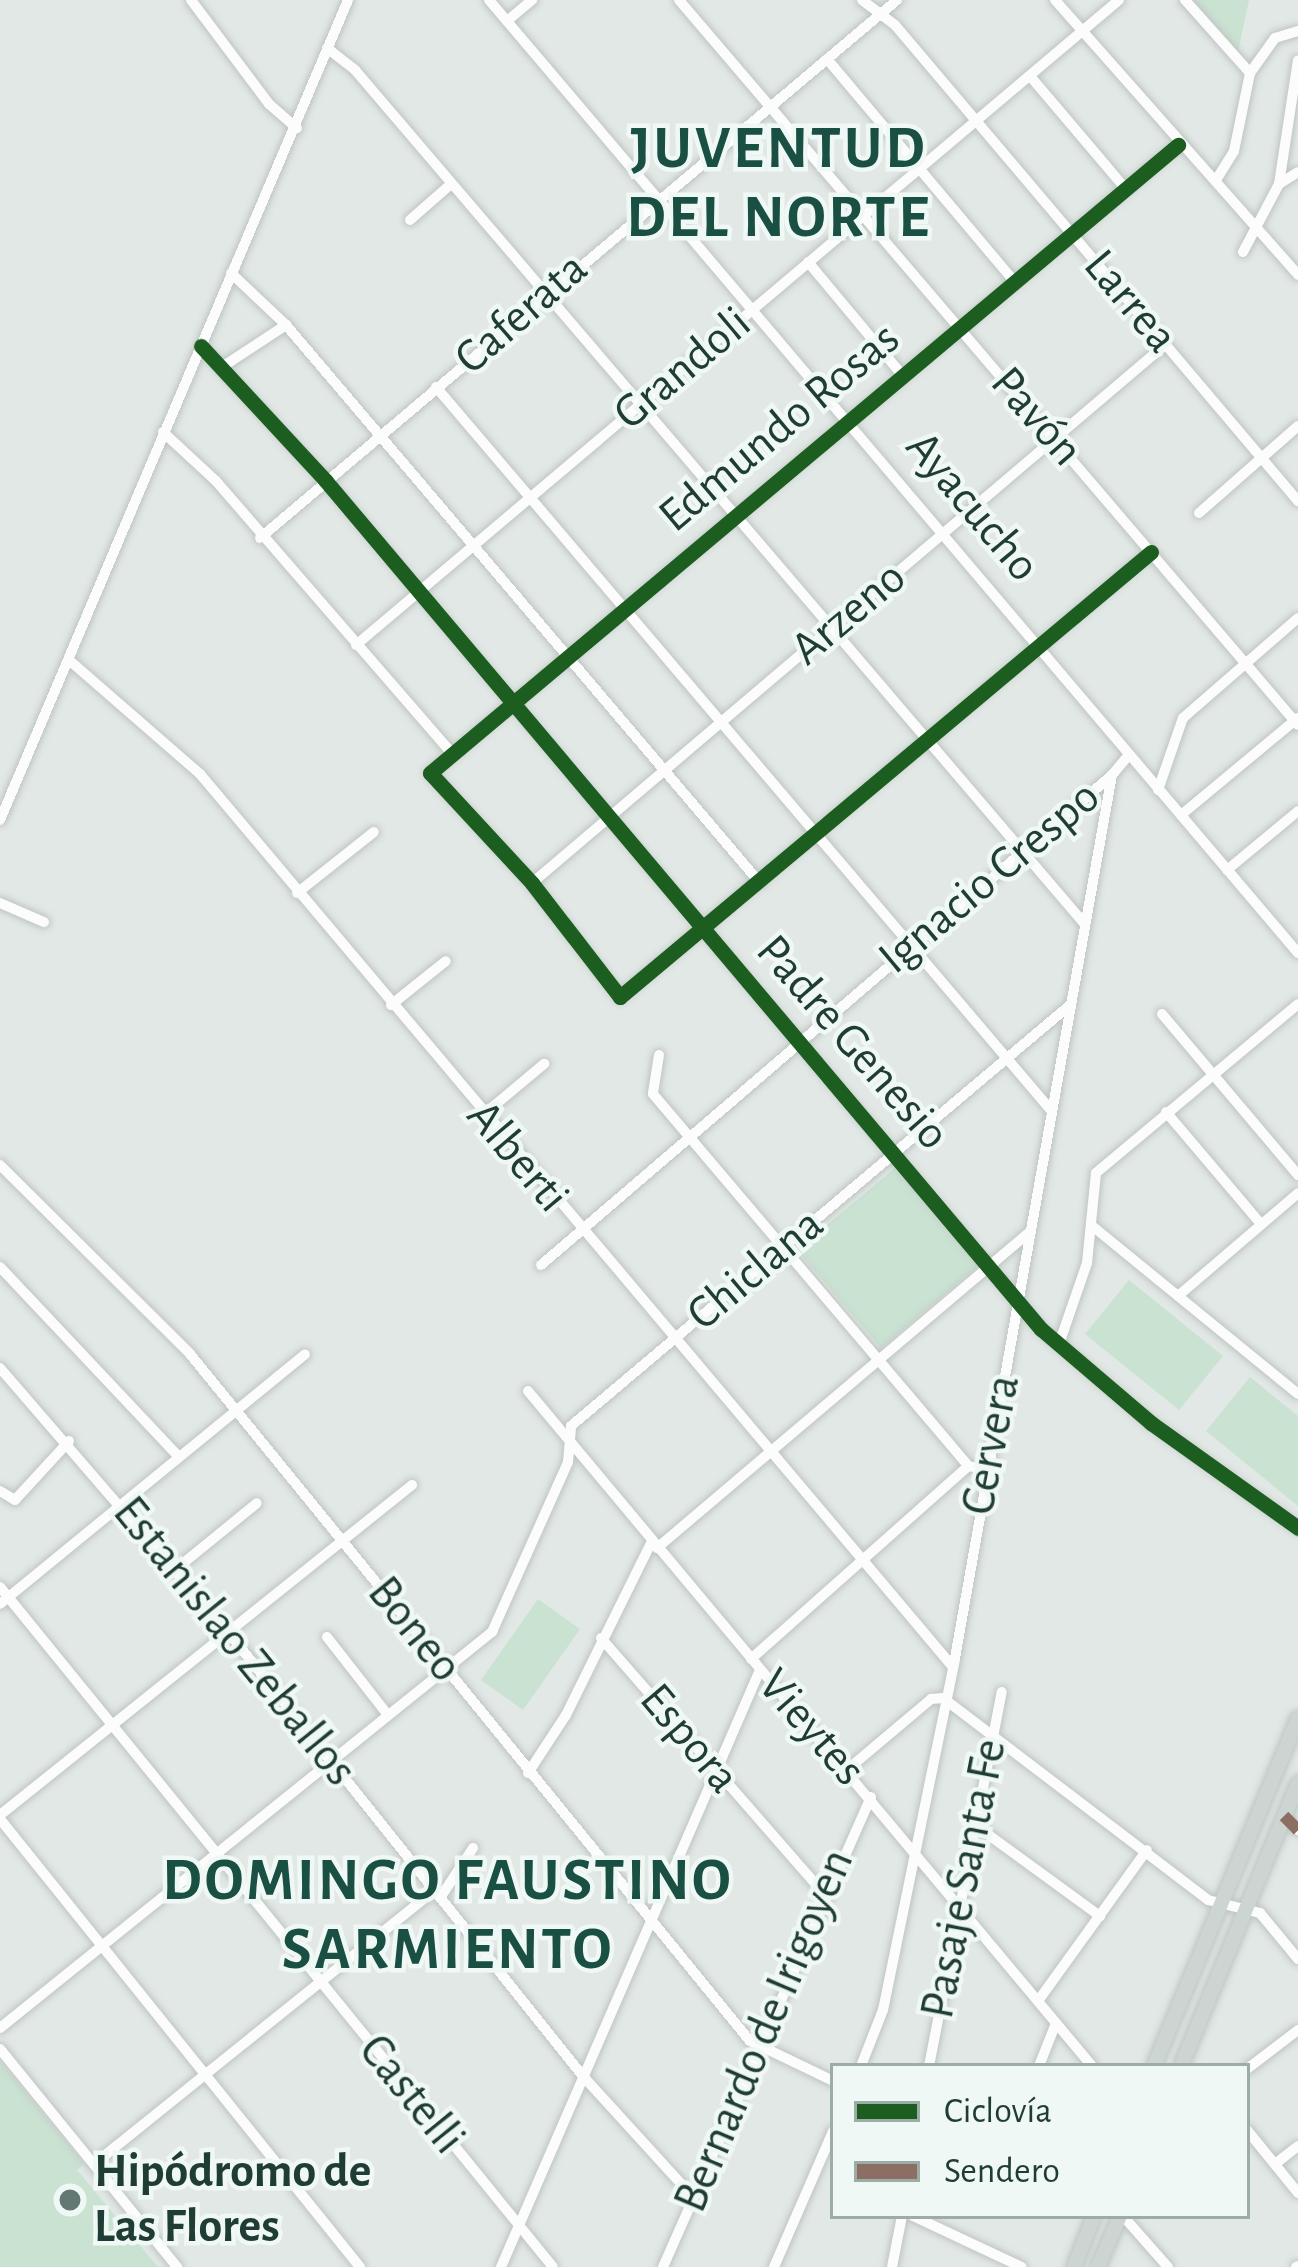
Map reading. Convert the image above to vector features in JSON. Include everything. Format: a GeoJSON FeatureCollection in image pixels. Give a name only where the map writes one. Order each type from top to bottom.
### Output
{"type":"FeatureCollection","features":[{"type":"Feature","properties":{"kind":"main road"},"geometry":{"type":"LineString","coordinates":[[1155,2063],[1294,1740],[1298,1719]]}},
{"type":"Feature","properties":{"kind":"main road"},"geometry":{"type":"LineString","coordinates":[[1186,2063],[1298,1783]]}},
{"type":"Feature","properties":{"kind":"main road"},"geometry":{"type":"LineString","coordinates":[[1074,2267],[1093,2219]]}},
{"type":"Feature","properties":{"kind":"main road"},"geometry":{"type":"LineString","coordinates":[[1098,2267],[1120,2219]]}},
{"type":"Feature","properties":{"kind":"street"},"geometry":{"type":"LineString","coordinates":[[190,0],[269,104],[297,128]]}},
{"type":"Feature","properties":{"kind":"street"},"geometry":{"type":"LineString","coordinates":[[0,820],[348,0]]}},
{"type":"Feature","properties":{"kind":"street","name":"Ayacucho"},"geometry":{"type":"LineString","coordinates":[[489,0],[1298,952]]}},
{"type":"Feature","properties":{"kind":"street"},"geometry":{"type":"LineString","coordinates":[[507,21],[532,0]]}},
{"type":"Feature","properties":{"kind":"street","name":"Pavón"},"geometry":{"type":"LineString","coordinates":[[679,0],[1297,721]]}},
{"type":"Feature","properties":{"kind":"street","name":"Larrea"},"geometry":{"type":"LineString","coordinates":[[862,0],[976,121],[1298,501]]}},
{"type":"Feature","properties":{"kind":"street","name":"Caferata"},"geometry":{"type":"LineString","coordinates":[[260,538],[545,292],[897,0]]}},
{"type":"Feature","properties":{"kind":"street"},"geometry":{"type":"LineString","coordinates":[[1054,0],[1178,145],[1216,180],[1298,274]]}},
{"type":"Feature","properties":{"kind":"street","name":"Grandoli"},"geometry":{"type":"LineString","coordinates":[[356,645],[1119,0]]}},
{"type":"Feature","properties":{"kind":"street"},"geometry":{"type":"LineString","coordinates":[[1185,0],[1250,73]]}},
{"type":"Feature","properties":{"kind":"street"},"geometry":{"type":"LineString","coordinates":[[1216,180],[1234,151],[1250,73],[1266,46],[1298,31]]}},
{"type":"Feature","properties":{"kind":"street"},"geometry":{"type":"LineString","coordinates":[[327,48],[356,70],[1082,922]]}},
{"type":"Feature","properties":{"kind":"street"},"geometry":{"type":"LineString","coordinates":[[826,59],[1015,282]]}},
{"type":"Feature","properties":{"kind":"street"},"geometry":{"type":"LineString","coordinates":[[1243,252],[1260,229],[1280,184],[1298,60]]}},
{"type":"Feature","properties":{"kind":"street"},"geometry":{"type":"LineString","coordinates":[[1030,76],[1126,189]]}},
{"type":"Feature","properties":{"kind":"street","name":"Edmundo Rosas"},"geometry":{"type":"LineString","coordinates":[[532,883],[430,768],[627,609],[1178,145]]}},
{"type":"Feature","properties":{"kind":"street"},"geometry":{"type":"LineString","coordinates":[[1280,184],[1298,172]]}},
{"type":"Feature","properties":{"kind":"street"},"geometry":{"type":"LineString","coordinates":[[410,220],[452,184]]}},
{"type":"Feature","properties":{"kind":"street"},"geometry":{"type":"LineString","coordinates":[[808,262],[903,376]]}},
{"type":"Feature","properties":{"kind":"street"},"geometry":{"type":"LineString","coordinates":[[231,273],[286,325],[760,884]]}},
{"type":"Feature","properties":{"kind":"street"},"geometry":{"type":"LineString","coordinates":[[222,367],[286,325]]}},
{"type":"Feature","properties":{"kind":"street","name":"Arzeno"},"geometry":{"type":"LineString","coordinates":[[532,883],[1166,344]]}},
{"type":"Feature","properties":{"kind":"street","name":"Padre Genesio"},"geometry":{"type":"LineString","coordinates":[[200,346],[325,480],[1059,1344],[1150,1423],[1298,1528]]}},
{"type":"Feature","properties":{"kind":"street"},"geometry":{"type":"LineString","coordinates":[[436,387],[1050,1109]]}},
{"type":"Feature","properties":{"kind":"street"},"geometry":{"type":"LineString","coordinates":[[1199,513],[1298,426]]}},
{"type":"Feature","properties":{"kind":"street"},"geometry":{"type":"LineString","coordinates":[[163,433],[216,481],[260,538],[452,752]]}},
{"type":"Feature","properties":{"kind":"street"},"geometry":{"type":"LineString","coordinates":[[532,883],[620,997],[1151,553]]}},
{"type":"Feature","properties":{"kind":"street","name":"Ignacio Crespo"},"geometry":{"type":"LineString","coordinates":[[1158,790],[1183,718],[1298,619]]}},
{"type":"Feature","properties":{"kind":"street","name":"Alberti"},"geometry":{"type":"LineString","coordinates":[[69,660],[174,748],[578,1231],[953,1667]]}},
{"type":"Feature","properties":{"kind":"street"},"geometry":{"type":"LineString","coordinates":[[1181,815],[1297,721]]}},
{"type":"Feature","properties":{"kind":"street","name":"Cervera"},"geometry":{"type":"LineString","coordinates":[[862,2063],[883,2010],[953,1667],[981,1488],[1022,1303],[1082,922],[1112,775],[1129,755]]}},
{"type":"Feature","properties":{"kind":"street","name":"Ignacio Crespo"},"geometry":{"type":"LineString","coordinates":[[541,1264],[1112,775]]}},
{"type":"Feature","properties":{"kind":"street"},"geometry":{"type":"LineString","coordinates":[[1227,870],[1298,811]]}},
{"type":"Feature","properties":{"kind":"street"},"geometry":{"type":"LineString","coordinates":[[297,893],[374,832]]}},
{"type":"Feature","properties":{"kind":"street"},"geometry":{"type":"LineString","coordinates":[[0,902],[44,922]]}},
{"type":"Feature","properties":{"kind":"street"},"geometry":{"type":"LineString","coordinates":[[391,1005],[446,961]]}},
{"type":"Feature","properties":{"kind":"street"},"geometry":{"type":"LineString","coordinates":[[1059,1344],[1088,1263],[1096,1173],[1298,1004]]}},
{"type":"Feature","properties":{"kind":"street","name":"Chiclana"},"geometry":{"type":"LineString","coordinates":[[0,2028],[497,1627],[568,1462],[571,1426],[1070,1005]]}},
{"type":"Feature","properties":{"kind":"street"},"geometry":{"type":"LineString","coordinates":[[1162,1014],[1298,1175]]}},
{"type":"Feature","properties":{"kind":"street"},"geometry":{"type":"LineString","coordinates":[[659,1055],[650,1088],[686,1136],[968,1466],[985,1469]]}},
{"type":"Feature","properties":{"kind":"street"},"geometry":{"type":"LineString","coordinates":[[482,1115],[544,1064]]}},
{"type":"Feature","properties":{"kind":"street"},"geometry":{"type":"LineString","coordinates":[[1166,1112],[1261,1225]]}},
{"type":"Feature","properties":{"kind":"street","name":"Boneo"},"geometry":{"type":"LineString","coordinates":[[0,1165],[150,1310],[237,1410],[649,1923],[758,2049],[830,2080]]}},
{"type":"Feature","properties":{"kind":"street"},"geometry":{"type":"LineString","coordinates":[[1178,1296],[1298,1192]]}},
{"type":"Feature","properties":{"kind":"street"},"geometry":{"type":"LineString","coordinates":[[1091,1225],[1298,1394]]}},
{"type":"Feature","properties":{"kind":"street"},"geometry":{"type":"LineString","coordinates":[[527,1772],[566,1715],[601,1638],[654,1544],[1031,1231]]}},
{"type":"Feature","properties":{"kind":"street"},"geometry":{"type":"LineString","coordinates":[[0,1267],[179,1457]]}},
{"type":"Feature","properties":{"kind":"street"},"geometry":{"type":"LineString","coordinates":[[3,1596],[305,1354]]}},
{"type":"Feature","properties":{"kind":"street","name":"Estanislao Zeballos"},"geometry":{"type":"LineString","coordinates":[[0,1368],[69,1441],[228,1632],[582,2075],[693,2197]]}},
{"type":"Feature","properties":{"kind":"street","name":"Vieytes"},"geometry":{"type":"LineString","coordinates":[[528,1391],[1089,2063]]}},
{"type":"Feature","properties":{"kind":"street"},"geometry":{"type":"LineString","coordinates":[[0,1491],[15,1500],[69,1441]]}},
{"type":"Feature","properties":{"kind":"street"},"geometry":{"type":"LineString","coordinates":[[751,1659],[968,1466]]}},
{"type":"Feature","properties":{"kind":"street"},"geometry":{"type":"LineString","coordinates":[[956,1481],[981,1488]]}},
{"type":"Feature","properties":{"kind":"street"},"geometry":{"type":"LineString","coordinates":[[360,2267],[0,1817],[412,1485]]}},
{"type":"Feature","properties":{"kind":"street"},"geometry":{"type":"LineString","coordinates":[[176,1569],[256,1503]]}},
{"type":"Feature","properties":{"kind":"street","name":"Castelli"},"geometry":{"type":"LineString","coordinates":[[3,1596],[553,2267]]}},
{"type":"Feature","properties":{"kind":"street"},"geometry":{"type":"LineString","coordinates":[[327,1637],[388,1715]]}},
{"type":"Feature","properties":{"kind":"street","name":"Espora"},"geometry":{"type":"LineString","coordinates":[[601,1638],[824,1894]]}},
{"type":"Feature","properties":{"kind":"street"},"geometry":{"type":"LineString","coordinates":[[500,2267],[760,1670]]}},
{"type":"Feature","properties":{"kind":"street","name":"Pasaje Santa Fe"},"geometry":{"type":"LineString","coordinates":[[930,2063],[1002,1692]]}},
{"type":"Feature","properties":{"kind":"street"},"geometry":{"type":"LineString","coordinates":[[848,1769],[931,1699],[943,1698],[1221,1904],[1246,1907],[1298,1959]]}},
{"type":"Feature","properties":{"kind":"street","name":"Bernardo de Irigoyen"},"geometry":{"type":"LineString","coordinates":[[663,2267],[824,1894],[871,1797]]}},
{"type":"Feature","properties":{"kind":"street"},"geometry":{"type":"LineString","coordinates":[[1284,1816],[1298,1830]]}},
{"type":"Feature","properties":{"kind":"street"},"geometry":{"type":"LineString","coordinates":[[975,1825],[1100,1916]]}},
{"type":"Feature","properties":{"kind":"street"},"geometry":{"type":"LineString","coordinates":[[94,2164],[319,1982],[437,1894],[473,1848]]}},
{"type":"Feature","properties":{"kind":"street"},"geometry":{"type":"LineString","coordinates":[[1038,2001],[1147,1850]]}},
{"type":"Feature","properties":{"kind":"street"},"geometry":{"type":"LineString","coordinates":[[1040,2063],[1056,2024]]}},
{"type":"Feature","properties":{"kind":"street"},"geometry":{"type":"LineString","coordinates":[[1250,2067],[1298,2030]]}},
{"type":"Feature","properties":{"kind":"street"},"geometry":{"type":"LineString","coordinates":[[0,2049],[177,2267]]}},
{"type":"Feature","properties":{"kind":"street"},"geometry":{"type":"LineString","coordinates":[[1250,2133],[1298,2193]]}},
{"type":"Feature","properties":{"kind":"street"},"geometry":{"type":"LineString","coordinates":[[774,2267],[830,2139]]}},
{"type":"Feature","properties":{"kind":"street"},"geometry":{"type":"LineString","coordinates":[[1275,2164],[1298,2146]]}},
{"type":"Feature","properties":{"kind":"street"},"geometry":{"type":"LineString","coordinates":[[892,2267],[901,2219]]}},
{"type":"Feature","properties":{"kind":"street"},"geometry":{"type":"LineString","coordinates":[[919,2219],[1022,2267]]}},
{"type":"Feature","properties":{"kind":"street"},"geometry":{"type":"LineString","coordinates":[[1124,2219],[1168,2267]]}},
{"type":"Feature","properties":{"kind":"green space"},"geometry":{"type":"Polygon","coordinates":[[[1193,0],[1249,0],[1238,52],[1193,0]]]}},
{"type":"Feature","properties":{"kind":"green space"},"geometry":{"type":"Polygon","coordinates":[[[895,1168],[979,1265],[881,1348],[797,1250],[895,1168]]]}},
{"type":"Feature","properties":{"kind":"green space"},"geometry":{"type":"Polygon","coordinates":[[[1129,1280],[1223,1356],[1179,1410],[1085,1334],[1129,1280]]]}},
{"type":"Feature","properties":{"kind":"green space"},"geometry":{"type":"Polygon","coordinates":[[[1250,1377],[1298,1416],[1298,1506],[1206,1431],[1250,1377]]]}},
{"type":"Feature","properties":{"kind":"green space"},"geometry":{"type":"Polygon","coordinates":[[[538,1599],[580,1629],[523,1710],[481,1680],[538,1599]]]}},
{"type":"Feature","properties":{"kind":"green space"},"geometry":{"type":"Polygon","coordinates":[[[0,2061],[84,2164],[77,2170],[158,2267],[0,2267],[0,2061]]]}},
{"type":"Feature","properties":{"kind":"marked path"},"geometry":{"type":"LineString","coordinates":[[1284,1816],[1298,1830]]}},
{"type":"Feature","properties":{"kind":"cycle path"},"geometry":{"type":"LineString","coordinates":[[1151,552],[620,997],[532,883],[430,773],[1178,145]]}},
{"type":"Feature","properties":{"kind":"cycle path"},"geometry":{"type":"LineString","coordinates":[[201,346],[325,480],[1041,1329],[1151,1423],[1298,1528]]}},
{"type":"Feature","properties":{"kind":"place","name":"Hipódromo de Las Flores"},"geometry":{"type":"Point","coordinates":[70,2200]}},
{"type":"Feature","properties":{"kind":"district","name":"JUVENTUD DEL NORTE"},"geometry":{"type":"Point","coordinates":[779,184]}},
{"type":"Feature","properties":{"kind":"district","name":"DOMINGO FAUSTINO SARMIENTO"},"geometry":{"type":"Point","coordinates":[448,1916]}}]}
